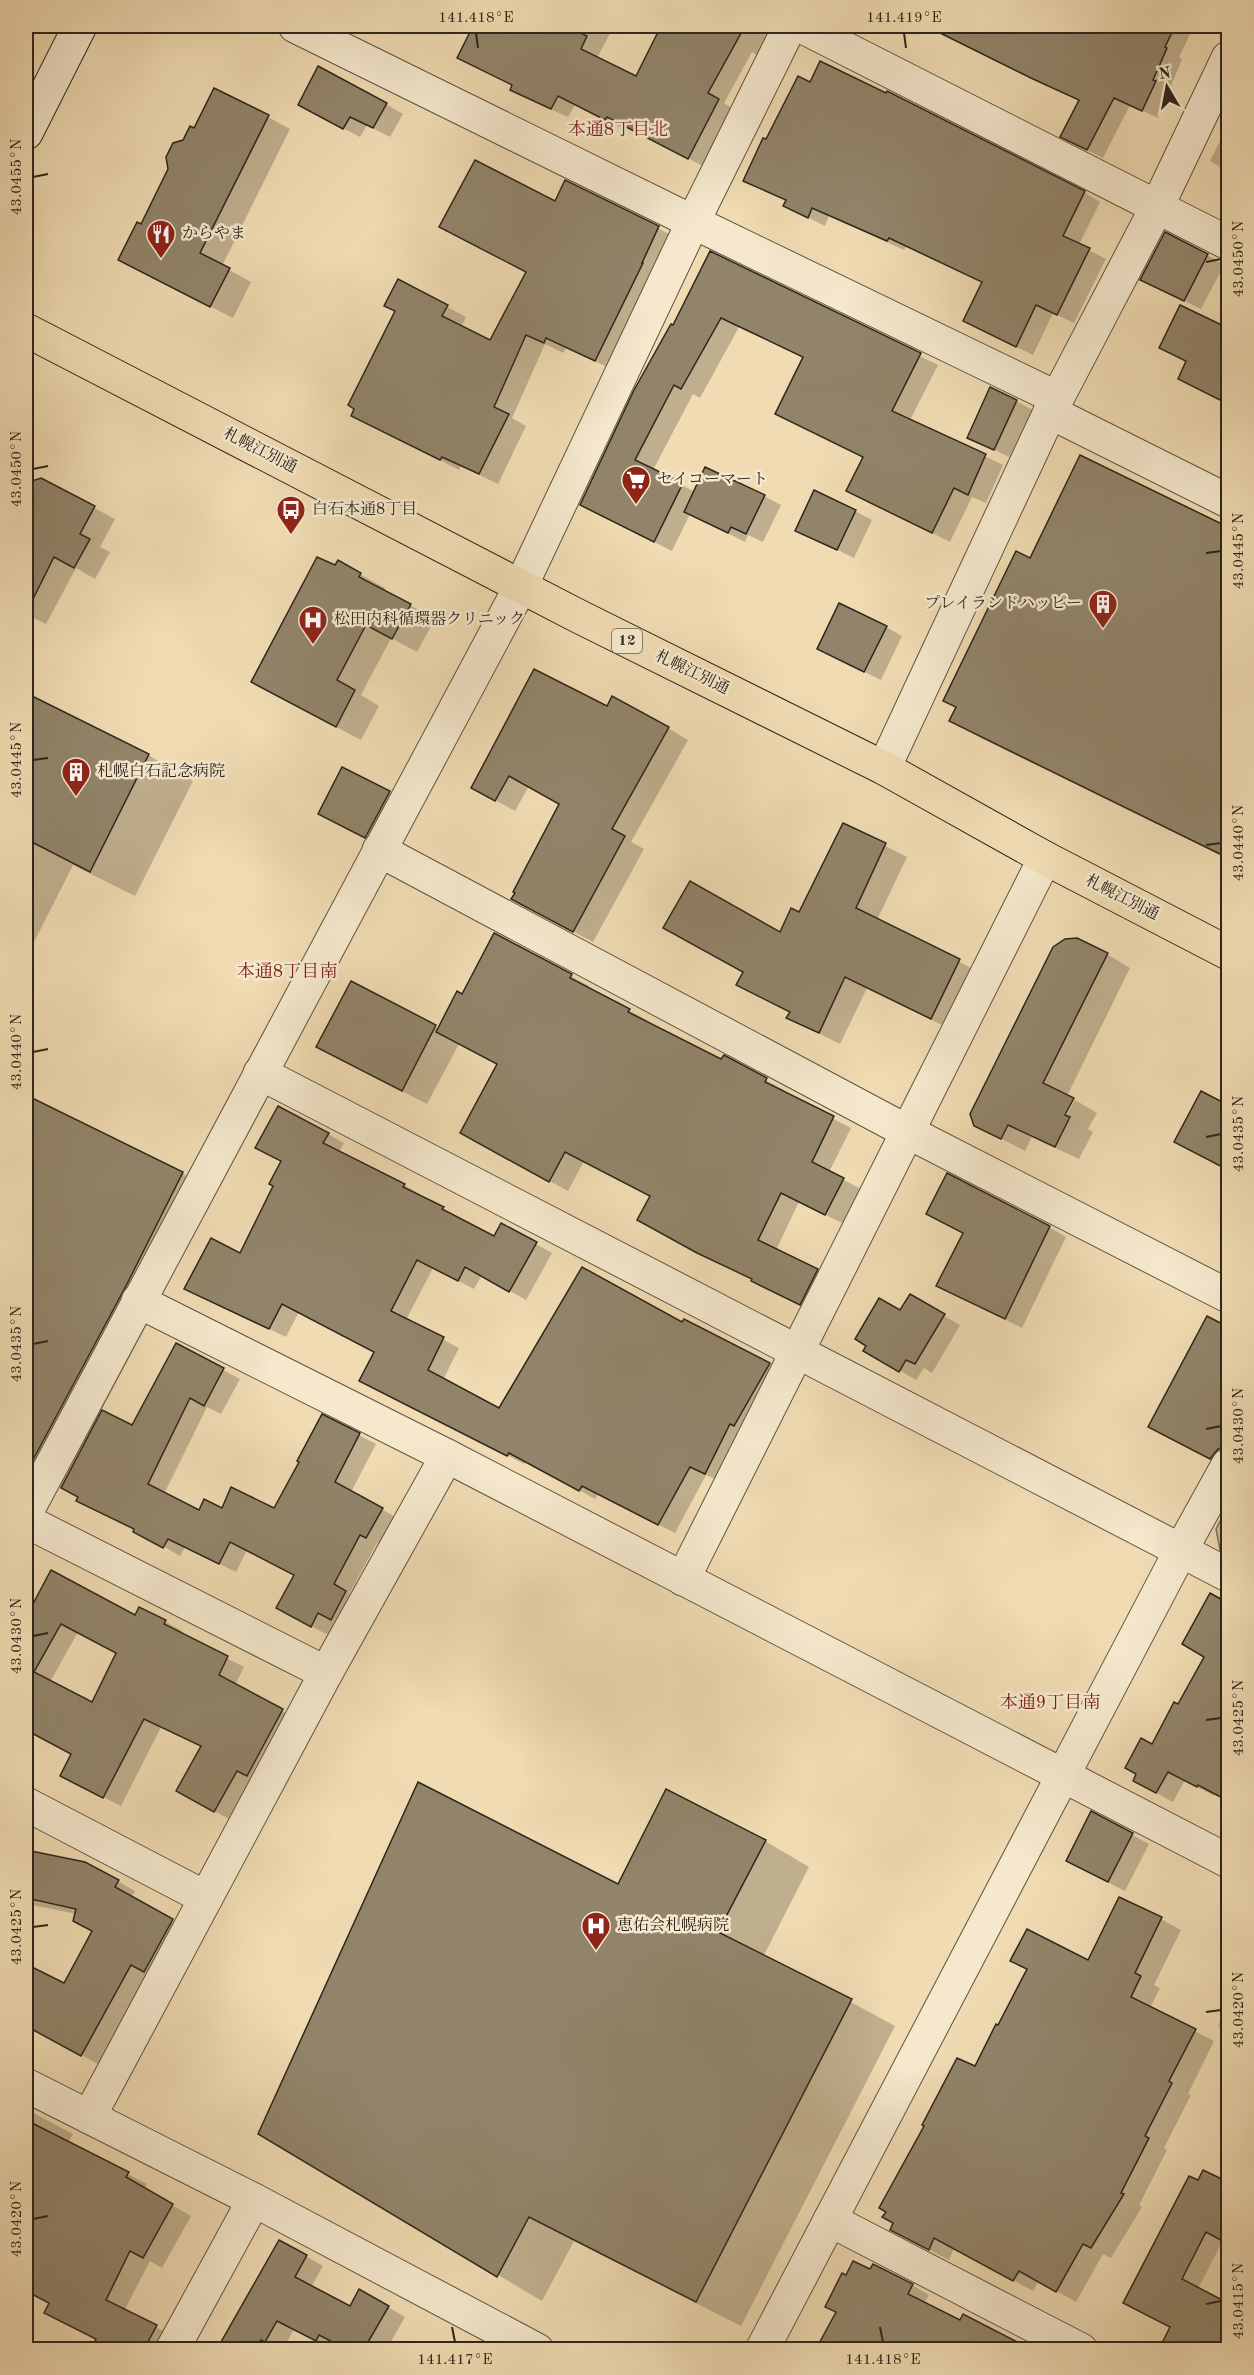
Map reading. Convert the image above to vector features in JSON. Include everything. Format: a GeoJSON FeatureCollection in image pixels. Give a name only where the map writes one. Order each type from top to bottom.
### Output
{"type":"FeatureCollection","features":[{"type":"Feature","properties":{"kind":"highway","name":"札幌江別通"},"geometry":{"type":"LineString","coordinates":[[26,330],[520,586],[884,768],[1045,858],[1228,953]]}},
{"type":"Feature","properties":{"kind":"street"},"geometry":{"type":"LineString","coordinates":[[26,134],[80,26]]}},
{"type":"Feature","properties":{"kind":"street"},"geometry":{"type":"LineString","coordinates":[[295,26],[693,222],[1053,405],[1228,501]]}},
{"type":"Feature","properties":{"kind":"street"},"geometry":{"type":"LineString","coordinates":[[26,1513],[520,586],[693,222],[790,26]]}},
{"type":"Feature","properties":{"kind":"street"},"geometry":{"type":"LineString","coordinates":[[801,26],[1228,243]]}},
{"type":"Feature","properties":{"kind":"street"},"geometry":{"type":"LineString","coordinates":[[884,768],[1053,405],[1157,207],[1228,58]]}},
{"type":"Feature","properties":{"kind":"street"},"geometry":{"type":"LineString","coordinates":[[379,850],[908,1132],[1228,1296]]}},
{"type":"Feature","properties":{"kind":"street"},"geometry":{"type":"LineString","coordinates":[[683,1579],[1045,858]]}},
{"type":"Feature","properties":{"kind":"street"},"geometry":{"type":"LineString","coordinates":[[260,1073],[799,1350],[1228,1575]]}},
{"type":"Feature","properties":{"kind":"street"},"geometry":{"type":"LineString","coordinates":[[138,1301],[447,1456],[1228,1861]]}},
{"type":"Feature","properties":{"kind":"street"},"geometry":{"type":"LineString","coordinates":[[90,2117],[326,1673],[447,1456]]}},
{"type":"Feature","properties":{"kind":"street"},"geometry":{"type":"LineString","coordinates":[[762,2349],[1181,1550],[1228,1466]]}},
{"type":"Feature","properties":{"kind":"street"},"geometry":{"type":"LineString","coordinates":[[26,1521],[326,1673]]}},
{"type":"Feature","properties":{"kind":"street"},"geometry":{"type":"LineString","coordinates":[[26,1804],[206,1898]]}},
{"type":"Feature","properties":{"kind":"street"},"geometry":{"type":"LineString","coordinates":[[26,2085],[254,2200],[537,2349]]}},
{"type":"Feature","properties":{"kind":"street"},"geometry":{"type":"LineString","coordinates":[[172,2349],[254,2200]]}},
{"type":"Feature","properties":{"kind":"street"},"geometry":{"type":"LineString","coordinates":[[830,2220],[1081,2349]]}},
{"type":"Feature","properties":{"kind":"shaded area"},"geometry":{"type":"Polygon","coordinates":[[[1228,1506],[1228,1554],[1220,1550],[1216,1529],[1228,1506]]]}},
{"type":"Feature","properties":{"kind":"building"},"geometry":{"type":"Polygon","coordinates":[[[473,26],[567,26],[587,36],[581,49],[636,76],[661,26],[745,26],[708,93],[719,99],[688,159],[607,117],[605,120],[558,96],[551,109],[510,90],[512,85],[457,58],[473,26]]]}},
{"type":"Feature","properties":{"kind":"building"},"geometry":{"type":"Polygon","coordinates":[[[926,26],[1175,26],[1153,80],[1156,81],[1142,111],[1114,98],[1087,150],[1060,137],[1079,100],[926,26]]]}},
{"type":"Feature","properties":{"kind":"building"},"geometry":{"type":"Polygon","coordinates":[[[820,61],[886,93],[887,91],[1085,191],[1063,236],[1090,248],[1057,315],[1036,305],[1016,347],[963,321],[982,282],[889,238],[887,241],[812,208],[808,218],[783,206],[786,200],[743,181],[763,138],[766,139],[798,76],[810,82],[820,61]]]}},
{"type":"Feature","properties":{"kind":"building"},"geometry":{"type":"Polygon","coordinates":[[[318,66],[387,103],[373,128],[350,117],[343,129],[298,105],[318,66]]]}},
{"type":"Feature","properties":{"kind":"building"},"geometry":{"type":"Polygon","coordinates":[[[214,88],[269,115],[200,253],[230,268],[210,307],[118,260],[137,222],[141,224],[168,169],[166,157],[173,143],[183,140],[190,126],[194,128],[214,88]]]}},
{"type":"Feature","properties":{"kind":"building"},"geometry":{"type":"Polygon","coordinates":[[[475,160],[555,201],[565,180],[659,226],[595,361],[546,338],[544,343],[526,335],[494,407],[509,414],[479,474],[442,457],[440,460],[351,416],[354,409],[348,405],[395,311],[384,306],[398,279],[448,305],[442,316],[490,340],[526,272],[439,227],[475,160]]]}},
{"type":"Feature","properties":{"kind":"building"},"geometry":{"type":"Polygon","coordinates":[[[1165,232],[1208,254],[1184,301],[1140,280],[1165,232]]]}},
{"type":"Feature","properties":{"kind":"building"},"geometry":{"type":"Polygon","coordinates":[[[710,251],[921,353],[892,411],[986,454],[968,495],[954,488],[932,533],[846,491],[863,457],[775,414],[803,357],[721,318],[681,389],[674,385],[635,460],[683,483],[654,542],[580,505],[634,390],[671,324],[673,325],[710,251]]]}},
{"type":"Feature","properties":{"kind":"building"},"geometry":{"type":"Polygon","coordinates":[[[1180,305],[1228,328],[1228,404],[1178,379],[1186,361],[1159,348],[1180,305]]]}},
{"type":"Feature","properties":{"kind":"building"},"geometry":{"type":"Polygon","coordinates":[[[990,387],[1017,400],[994,450],[967,438],[990,387]]]}},
{"type":"Feature","properties":{"kind":"building","name":"プレイランドハッピー"},"geometry":{"type":"Polygon","coordinates":[[[1080,455],[1228,527],[1228,858],[949,721],[956,707],[943,701],[1016,551],[1030,558],[1080,455]]]}},
{"type":"Feature","properties":{"kind":"building"},"geometry":{"type":"Polygon","coordinates":[[[705,467],[765,495],[746,534],[731,527],[728,533],[684,512],[705,467]]]}},
{"type":"Feature","properties":{"kind":"building"},"geometry":{"type":"Polygon","coordinates":[[[41,478],[95,506],[80,534],[90,539],[74,568],[54,557],[26,613],[26,483],[41,478]]]}},
{"type":"Feature","properties":{"kind":"building"},"geometry":{"type":"Polygon","coordinates":[[[814,490],[856,510],[837,550],[795,531],[814,490]]]}},
{"type":"Feature","properties":{"kind":"building","name":"松田内科循環器クリニック"},"geometry":{"type":"Polygon","coordinates":[[[317,557],[335,565],[338,560],[361,573],[359,577],[411,604],[392,639],[366,625],[337,680],[355,690],[336,727],[251,682],[317,557]]]}},
{"type":"Feature","properties":{"kind":"building"},"geometry":{"type":"Polygon","coordinates":[[[839,603],[887,626],[864,672],[817,649],[839,603]]]}},
{"type":"Feature","properties":{"kind":"building"},"geometry":{"type":"Polygon","coordinates":[[[534,669],[607,706],[612,696],[669,727],[612,829],[625,836],[573,932],[511,899],[559,804],[509,776],[495,801],[471,788],[534,669]]]}},
{"type":"Feature","properties":{"kind":"building","name":"札幌白石記念病院"},"geometry":{"type":"Polygon","coordinates":[[[26,693],[149,754],[90,872],[26,839],[26,693]]]}},
{"type":"Feature","properties":{"kind":"building"},"geometry":{"type":"Polygon","coordinates":[[[342,767],[390,791],[365,838],[318,814],[342,767]]]}},
{"type":"Feature","properties":{"kind":"building"},"geometry":{"type":"Polygon","coordinates":[[[843,823],[886,843],[856,908],[960,959],[931,1019],[845,977],[819,1033],[786,1018],[790,1012],[736,985],[743,972],[663,928],[690,881],[780,932],[791,908],[799,912],[843,823]]]}},
{"type":"Feature","properties":{"kind":"building"},"geometry":{"type":"Polygon","coordinates":[[[494,933],[572,974],[570,978],[630,1009],[628,1012],[721,1059],[724,1055],[767,1078],[765,1082],[834,1116],[812,1162],[844,1178],[825,1215],[781,1193],[758,1240],[818,1269],[800,1305],[637,1220],[650,1196],[565,1152],[549,1182],[460,1133],[497,1064],[436,1032],[457,991],[462,994],[494,933]]]}},
{"type":"Feature","properties":{"kind":"building"},"geometry":{"type":"Polygon","coordinates":[[[1077,938],[1108,953],[1043,1083],[1074,1098],[1065,1115],[1070,1117],[1055,1147],[1008,1125],[1001,1139],[974,1126],[970,1114],[1053,947],[1065,939],[1077,938]]]}},
{"type":"Feature","properties":{"kind":"building"},"geometry":{"type":"Polygon","coordinates":[[[351,981],[436,1025],[402,1091],[316,1047],[351,981]]]}},
{"type":"Feature","properties":{"kind":"building"},"geometry":{"type":"Polygon","coordinates":[[[1201,1091],[1228,1105],[1228,1170],[1174,1142],[1201,1091]]]}},
{"type":"Feature","properties":{"kind":"building"},"geometry":{"type":"Polygon","coordinates":[[[26,1095],[183,1172],[127,1284],[27,1471],[26,1095]]]}},
{"type":"Feature","properties":{"kind":"building"},"geometry":{"type":"Polygon","coordinates":[[[278,1106],[329,1133],[323,1143],[405,1184],[403,1187],[444,1207],[442,1209],[494,1236],[501,1223],[537,1242],[509,1292],[465,1267],[458,1281],[417,1260],[391,1311],[444,1337],[428,1370],[499,1408],[582,1267],[682,1322],[684,1319],[770,1363],[734,1426],[730,1424],[705,1474],[690,1467],[658,1525],[582,1486],[579,1491],[509,1453],[507,1456],[359,1381],[374,1352],[282,1304],[269,1329],[184,1289],[211,1238],[240,1253],[273,1186],[269,1184],[281,1161],[255,1148],[278,1106]]]}},
{"type":"Feature","properties":{"kind":"building"},"geometry":{"type":"Polygon","coordinates":[[[947,1173],[1050,1226],[1005,1319],[936,1286],[963,1233],[926,1214],[947,1173]]]}},
{"type":"Feature","properties":{"kind":"building"},"geometry":{"type":"Polygon","coordinates":[[[910,1294],[945,1314],[915,1364],[906,1360],[899,1372],[863,1351],[866,1346],[855,1339],[879,1298],[900,1310],[910,1294]]]}},
{"type":"Feature","properties":{"kind":"building"},"geometry":{"type":"Polygon","coordinates":[[[1207,1316],[1228,1327],[1228,1438],[1224,1447],[1218,1449],[1210,1459],[1148,1427],[1207,1316]]]}},
{"type":"Feature","properties":{"kind":"building"},"geometry":{"type":"Polygon","coordinates":[[[176,1343],[224,1368],[204,1406],[190,1398],[148,1484],[199,1510],[204,1499],[222,1508],[231,1487],[274,1508],[322,1414],[360,1433],[335,1482],[383,1508],[366,1538],[360,1535],[334,1584],[346,1591],[331,1620],[318,1613],[311,1627],[276,1608],[294,1575],[230,1542],[219,1564],[168,1539],[163,1548],[133,1532],[134,1529],[76,1501],[78,1497],[61,1488],[102,1410],[132,1425],[176,1343]]]}},
{"type":"Feature","properties":{"kind":"building"},"geometry":{"type":"Polygon","coordinates":[[[51,1570],[135,1615],[139,1607],[166,1620],[164,1624],[228,1656],[219,1675],[283,1709],[247,1776],[237,1771],[214,1812],[176,1791],[201,1746],[144,1719],[103,1798],[60,1776],[71,1754],[26,1730],[26,1617],[51,1570]],[[61,1624],[34,1672],[92,1702],[116,1653],[61,1624]]]}},
{"type":"Feature","properties":{"kind":"building"},"geometry":{"type":"Polygon","coordinates":[[[1210,1593],[1228,1603],[1228,1801],[1168,1772],[1156,1793],[1133,1781],[1136,1774],[1125,1768],[1141,1738],[1152,1744],[1174,1702],[1178,1704],[1204,1657],[1182,1644],[1210,1593]]]}},
{"type":"Feature","properties":{"kind":"building"},"geometry":{"type":"Polygon","coordinates":[[[418,1782],[618,1884],[666,1789],[766,1840],[718,1932],[852,1999],[696,2302],[529,2217],[497,2277],[258,2134],[418,1782]]]}},
{"type":"Feature","properties":{"kind":"building"},"geometry":{"type":"Polygon","coordinates":[[[1091,1811],[1133,1833],[1108,1882],[1066,1861],[1091,1811]]]}},
{"type":"Feature","properties":{"kind":"building"},"geometry":{"type":"Polygon","coordinates":[[[26,1850],[85,1862],[119,1880],[115,1887],[173,1919],[144,1972],[131,1965],[81,2056],[26,2026],[26,1964],[64,1983],[92,1931],[73,1921],[76,1909],[26,1898],[26,1850]]]}},
{"type":"Feature","properties":{"kind":"building"},"geometry":{"type":"Polygon","coordinates":[[[1119,1897],[1162,1917],[1135,1973],[1141,1976],[1131,1997],[1196,2029],[1169,2081],[1172,2083],[1145,2136],[1149,2138],[1121,2193],[1124,2194],[1091,2248],[1083,2244],[1056,2292],[1019,2271],[1013,2281],[934,2238],[929,2250],[890,2230],[893,2223],[882,2217],[886,2212],[879,2208],[924,2126],[922,2125],[957,2058],[975,2066],[996,2024],[998,2025],[1027,1969],[1010,1961],[1027,1929],[1088,1960],[1119,1897]]]}},
{"type":"Feature","properties":{"kind":"building"},"geometry":{"type":"Polygon","coordinates":[[[26,2120],[129,2172],[126,2177],[173,2204],[143,2258],[130,2251],[106,2300],[157,2325],[144,2349],[91,2349],[96,2339],[44,2313],[49,2303],[26,2291],[26,2120]]]}},
{"type":"Feature","properties":{"kind":"building"},"geometry":{"type":"Polygon","coordinates":[[[1203,2170],[1228,2182],[1228,2244],[1206,2232],[1182,2279],[1228,2303],[1228,2349],[1159,2349],[1170,2327],[1123,2303],[1189,2176],[1198,2180],[1203,2170]]]}},
{"type":"Feature","properties":{"kind":"building"},"geometry":{"type":"Polygon","coordinates":[[[279,2240],[307,2255],[295,2277],[350,2306],[359,2289],[389,2306],[364,2349],[346,2349],[319,2335],[316,2341],[277,2321],[265,2342],[261,2340],[255,2349],[217,2349],[279,2240]]]}},
{"type":"Feature","properties":{"kind":"building"},"geometry":{"type":"Polygon","coordinates":[[[853,2261],[870,2269],[873,2264],[913,2284],[908,2294],[960,2320],[963,2314],[1031,2349],[816,2349],[836,2312],[825,2307],[842,2273],[846,2275],[853,2261]]]}},
{"type":"Feature","properties":{"kind":"place","name":"からやま"},"geometry":{"type":"Point","coordinates":[161,260]}},
{"type":"Feature","properties":{"kind":"place","name":"セイコーマート"},"geometry":{"type":"Point","coordinates":[636,506]}},
{"type":"Feature","properties":{"kind":"place","name":"白石本通8丁目"},"geometry":{"type":"Point","coordinates":[291,536]}},
{"type":"Feature","properties":{"kind":"place","name":"プレイランドハッピー"},"geometry":{"type":"Point","coordinates":[1103,630]}},
{"type":"Feature","properties":{"kind":"place","name":"松田内科循環器クリニック"},"geometry":{"type":"Point","coordinates":[313,646]}},
{"type":"Feature","properties":{"kind":"place","name":"札幌白石記念病院"},"geometry":{"type":"Point","coordinates":[76,798]}},
{"type":"Feature","properties":{"kind":"place","name":"恵佑会札幌病院"},"geometry":{"type":"Point","coordinates":[596,1952]}},
{"type":"Feature","properties":{"kind":"district","name":"本通8丁目北"},"geometry":{"type":"Point","coordinates":[618,130]}},
{"type":"Feature","properties":{"kind":"district","name":"本通8丁目南"},"geometry":{"type":"Point","coordinates":[287,972]}},
{"type":"Feature","properties":{"kind":"district","name":"本通9丁目南"},"geometry":{"type":"Point","coordinates":[1050,1703]}}]}
